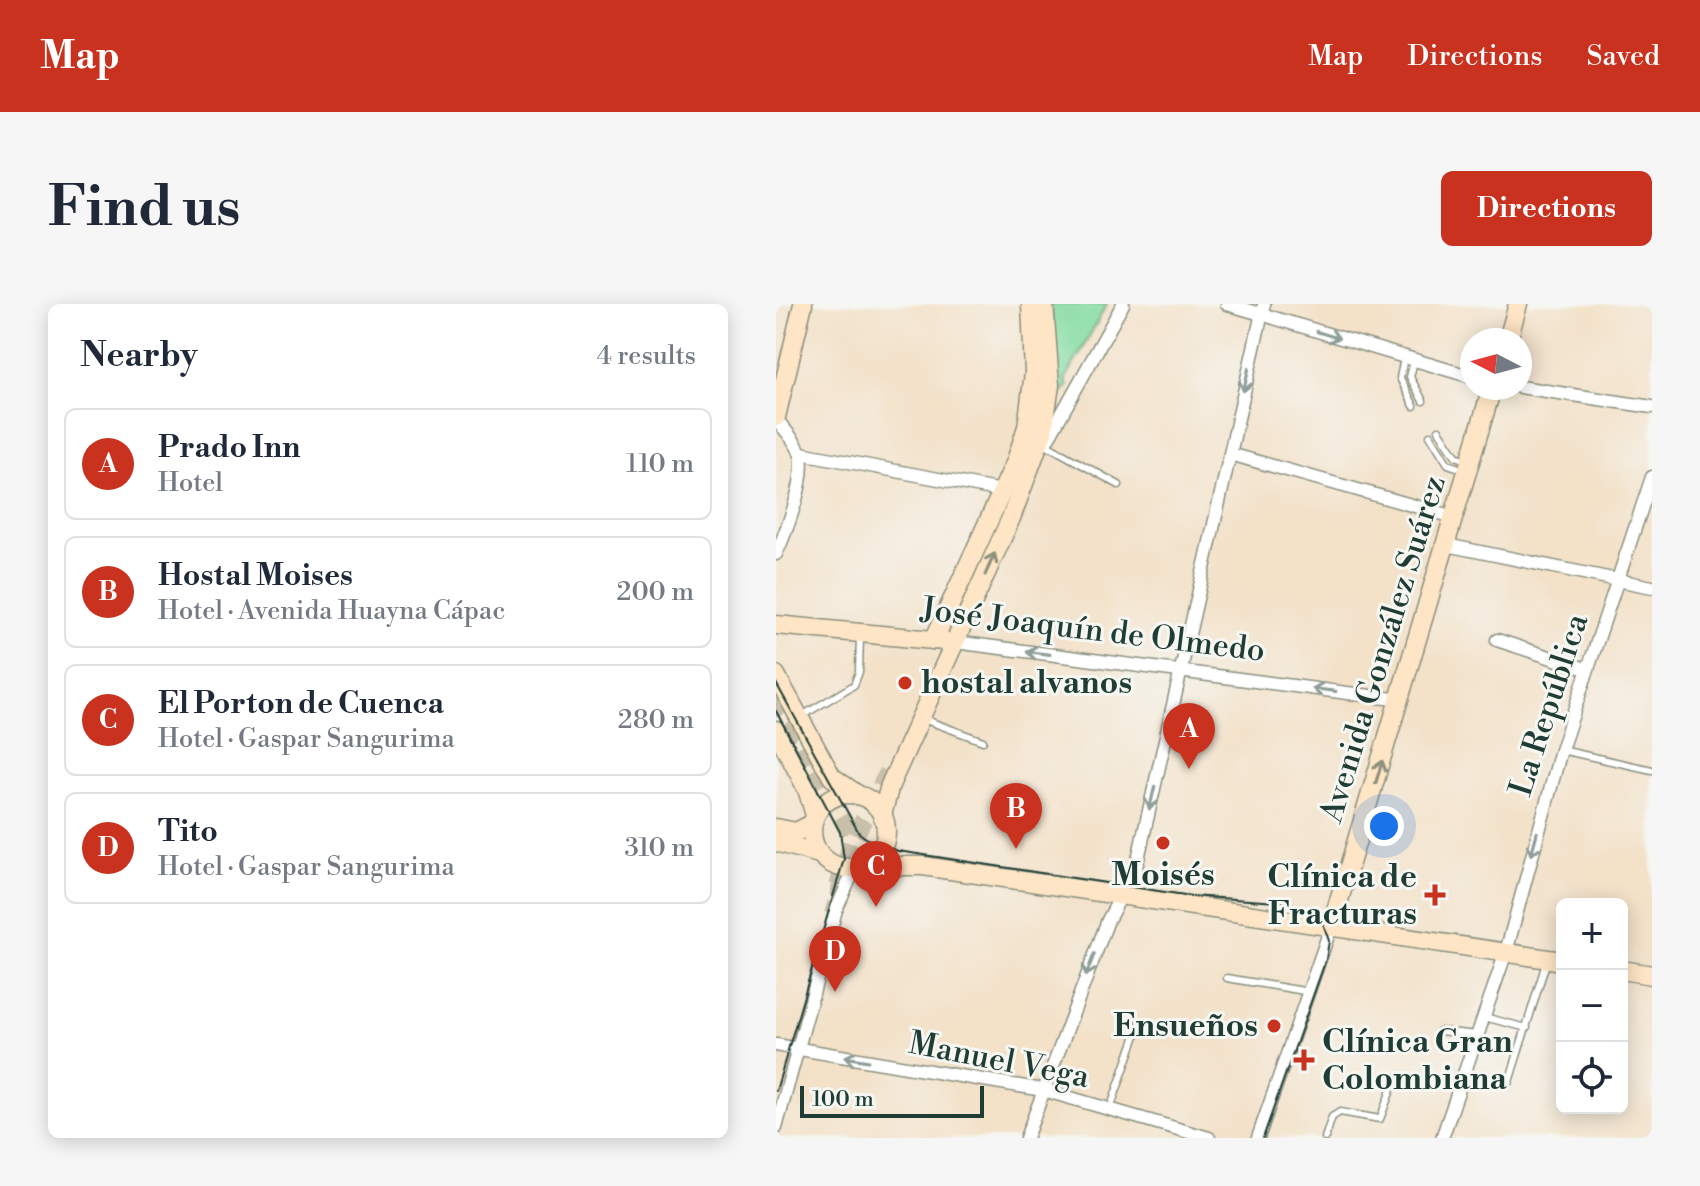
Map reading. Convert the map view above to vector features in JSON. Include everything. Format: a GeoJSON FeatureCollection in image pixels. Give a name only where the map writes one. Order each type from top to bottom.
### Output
{"type":"FeatureCollection","features":[{"type":"Feature","properties":{"kind":"main road"},"geometry":{"type":"LineString","coordinates":[[776,418],[803,304]]}},
{"type":"Feature","properties":{"kind":"main road"},"geometry":{"type":"LineString","coordinates":[[934,640],[1024,438],[1032,400],[1031,304]]}},
{"type":"Feature","properties":{"kind":"main road"},"geometry":{"type":"LineString","coordinates":[[858,867],[881,850],[884,801],[1026,478],[1049,409],[1044,304]]}},
{"type":"Feature","properties":{"kind":"main road"},"geometry":{"type":"LineString","coordinates":[[1511,328],[1518,304]]}},
{"type":"Feature","properties":{"kind":"main road","name":"Avenida González Suárez"},"geometry":{"type":"LineString","coordinates":[[1331,927],[1488,400]]}},
{"type":"Feature","properties":{"kind":"main road","name":"José Joaquín de Olmedo"},"geometry":{"type":"LineString","coordinates":[[776,625],[955,642]]}},
{"type":"Feature","properties":{"kind":"main road"},"geometry":{"type":"LineString","coordinates":[[776,675],[832,777],[874,803],[884,820],[893,847],[923,866]]}},
{"type":"Feature","properties":{"kind":"main road"},"geometry":{"type":"LineString","coordinates":[[776,730],[807,789],[814,820],[814,845],[819,854]]}},
{"type":"Feature","properties":{"kind":"main road"},"geometry":{"type":"LineString","coordinates":[[776,828],[796,832],[814,820],[838,795],[858,795]]}},
{"type":"Feature","properties":{"kind":"main road"},"geometry":{"type":"LineString","coordinates":[[776,842],[819,854],[839,868],[923,866],[1554,960]]}},
{"type":"Feature","properties":{"kind":"main road"},"geometry":{"type":"LineString","coordinates":[[1628,971],[1652,975]]}},
{"type":"Feature","properties":{"kind":"street"},"geometry":{"type":"LineString","coordinates":[[1026,478],[1123,304]]}},
{"type":"Feature","properties":{"kind":"street"},"geometry":{"type":"LineString","coordinates":[[1227,304],[1263,309],[1460,374]]}},
{"type":"Feature","properties":{"kind":"street"},"geometry":{"type":"LineString","coordinates":[[1026,1138],[1103,932],[1136,868],[1263,309]]}},
{"type":"Feature","properties":{"kind":"street"},"geometry":{"type":"LineString","coordinates":[[1532,389],[1652,407]]}},
{"type":"Feature","properties":{"kind":"street"},"geometry":{"type":"LineString","coordinates":[[776,418],[801,453],[798,489],[776,554]]}},
{"type":"Feature","properties":{"kind":"street"},"geometry":{"type":"LineString","coordinates":[[801,453],[1002,491]]}},
{"type":"Feature","properties":{"kind":"street"},"geometry":{"type":"LineString","coordinates":[[1230,454],[1454,517]]}},
{"type":"Feature","properties":{"kind":"street","name":"La República"},"geometry":{"type":"LineString","coordinates":[[1442,1138],[1506,952],[1586,669],[1652,477]]}},
{"type":"Feature","properties":{"kind":"street"},"geometry":{"type":"LineString","coordinates":[[1446,545],[1652,587]]}},
{"type":"Feature","properties":{"kind":"street"},"geometry":{"type":"LineString","coordinates":[[1497,640],[1586,669]]}},
{"type":"Feature","properties":{"kind":"street","name":"José Joaquín de Olmedo"},"geometry":{"type":"LineString","coordinates":[[955,642],[1401,700]]}},
{"type":"Feature","properties":{"kind":"street"},"geometry":{"type":"LineString","coordinates":[[776,1128],[836,910],[858,867]]}},
{"type":"Feature","properties":{"kind":"street"},"geometry":{"type":"LineString","coordinates":[[1258,1138],[1331,927]]}},
{"type":"Feature","properties":{"kind":"street","name":"Manuel Vega"},"geometry":{"type":"LineString","coordinates":[[776,1045],[1043,1090],[1209,1138]]}},
{"type":"Feature","properties":{"kind":"lane"},"geometry":{"type":"LineString","coordinates":[[1409,359],[1410,377],[1424,398]]}},
{"type":"Feature","properties":{"kind":"lane"},"geometry":{"type":"LineString","coordinates":[[1409,359],[1400,378],[1412,405]]}},
{"type":"Feature","properties":{"kind":"lane"},"geometry":{"type":"LineString","coordinates":[[1442,428],[1444,438],[1456,456],[1469,465]]}},
{"type":"Feature","properties":{"kind":"lane"},"geometry":{"type":"LineString","coordinates":[[1430,438],[1448,464],[1469,465]]}},
{"type":"Feature","properties":{"kind":"lane"},"geometry":{"type":"LineString","coordinates":[[1045,444],[1119,485]]}},
{"type":"Feature","properties":{"kind":"lane"},"geometry":{"type":"LineString","coordinates":[[799,718],[854,685],[859,672],[860,633]]}},
{"type":"Feature","properties":{"kind":"lane"},"geometry":{"type":"LineString","coordinates":[[920,718],[983,741]]}},
{"type":"Feature","properties":{"kind":"lane"},"geometry":{"type":"LineString","coordinates":[[1561,750],[1652,770]]}},
{"type":"Feature","properties":{"kind":"lane"},"geometry":{"type":"LineString","coordinates":[[1462,1078],[1504,1085],[1509,1082],[1554,960]]}},
{"type":"Feature","properties":{"kind":"lane"},"geometry":{"type":"LineString","coordinates":[[1227,978],[1311,992]]}},
{"type":"Feature","properties":{"kind":"lane"},"geometry":{"type":"LineString","coordinates":[[1483,1017],[1527,1028]]}},
{"type":"Feature","properties":{"kind":"lane"},"geometry":{"type":"LineString","coordinates":[[1110,1109],[1141,1021]]}},
{"type":"Feature","properties":{"kind":"lane"},"geometry":{"type":"LineString","coordinates":[[1440,1031],[1477,1035]]}},
{"type":"Feature","properties":{"kind":"lane"},"geometry":{"type":"LineString","coordinates":[[1325,1138],[1332,1117],[1340,1112],[1380,1119],[1396,1077]]}},
{"type":"Feature","properties":{"kind":"green space"},"geometry":{"type":"Polygon","coordinates":[[[1051,304],[1107,304],[1065,380],[1068,386],[1062,393],[1056,391],[1051,304]]]}},
{"type":"Feature","properties":{"kind":"tunnel"},"geometry":{"type":"LineString","coordinates":[[776,698],[853,840]]}},
{"type":"Feature","properties":{"kind":"tunnel"},"geometry":{"type":"LineString","coordinates":[[838,886],[853,840],[888,772]]}},
{"type":"Feature","properties":{"kind":"tunnel"},"geometry":{"type":"LineString","coordinates":[[830,914],[838,886]]}},
{"type":"Feature","properties":{"kind":"tram line"},"geometry":{"type":"LineString","coordinates":[[776,683],[859,833],[873,843],[898,851],[1191,896],[1290,903],[1316,916],[1324,926],[1329,941],[1326,959],[1263,1138]]}},
{"type":"Feature","properties":{"kind":"tram line"},"geometry":{"type":"LineString","coordinates":[[776,711],[840,832],[844,859],[776,1091]]}},
{"type":"Feature","properties":{"kind":"place","name":"hostal alvanos"},"geometry":{"type":"Point","coordinates":[905,683]}},
{"type":"Feature","properties":{"kind":"place","name":"Prado Inn"},"geometry":{"type":"Point","coordinates":[1189,769]}},
{"type":"Feature","properties":{"kind":"place","name":"Moisés"},"geometry":{"type":"Point","coordinates":[1163,843]}},
{"type":"Feature","properties":{"kind":"place","name":"Hostal Moises"},"geometry":{"type":"Point","coordinates":[1016,849]}},
{"type":"Feature","properties":{"kind":"place","name":"Clínica de Fracturas"},"geometry":{"type":"Point","coordinates":[1435,895]}},
{"type":"Feature","properties":{"kind":"place","name":"El Porton de Cuenca"},"geometry":{"type":"Point","coordinates":[876,907]}},
{"type":"Feature","properties":{"kind":"place","name":"Tito"},"geometry":{"type":"Point","coordinates":[835,992]}},
{"type":"Feature","properties":{"kind":"place","name":"Ensueños"},"geometry":{"type":"Point","coordinates":[1274,1026]}},
{"type":"Feature","properties":{"kind":"place","name":"Clínica Gran Colombiana"},"geometry":{"type":"Point","coordinates":[1304,1060]}}]}
